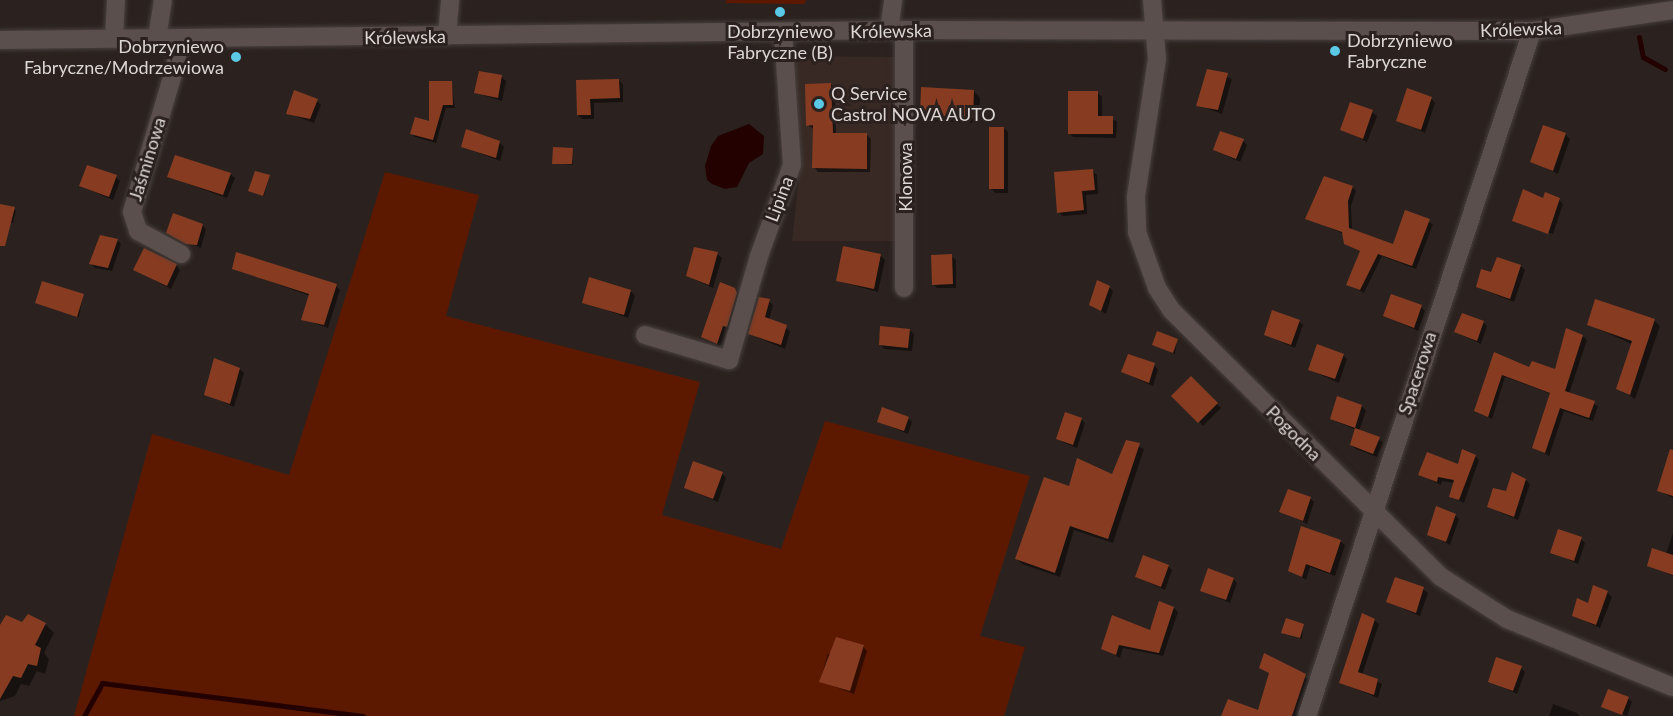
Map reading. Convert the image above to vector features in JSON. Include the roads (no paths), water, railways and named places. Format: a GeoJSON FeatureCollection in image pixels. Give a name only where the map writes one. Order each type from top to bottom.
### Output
{"type":"FeatureCollection","features":[{"type":"Feature","properties":{"kind":"street"},"geometry":{"type":"LineString","coordinates":[[114,38],[116,0]]}},
{"type":"Feature","properties":{"kind":"street"},"geometry":{"type":"LineString","coordinates":[[157,38],[163,0]]}},
{"type":"Feature","properties":{"kind":"street"},"geometry":{"type":"LineString","coordinates":[[447,36],[450,0]]}},
{"type":"Feature","properties":{"kind":"street","name":"Klonowa"},"geometry":{"type":"LineString","coordinates":[[893,0],[896,30],[904,288]]}},
{"type":"Feature","properties":{"kind":"street","name":"Pogodna"},"geometry":{"type":"LineString","coordinates":[[1152,0],[1157,59],[1136,197],[1137,232],[1157,288],[1172,311],[1371,511],[1441,577],[1474,601],[1583,652],[1673,687]]}},
{"type":"Feature","properties":{"kind":"street","name":"Królewska"},"geometry":{"type":"LineString","coordinates":[[0,40],[896,30],[1532,32],[1673,10]]}},
{"type":"Feature","properties":{"kind":"street","name":"Spacerowa"},"geometry":{"type":"LineString","coordinates":[[1307,716],[1371,511],[1532,32]]}},
{"type":"Feature","properties":{"kind":"street","name":"Lipina"},"geometry":{"type":"LineString","coordinates":[[645,335],[729,360],[759,256],[792,165],[783,33]]}},
{"type":"Feature","properties":{"kind":"street","name":"Jaśminowa"},"geometry":{"type":"LineString","coordinates":[[179,38],[176,64],[132,212],[138,231],[181,254]]}},
{"type":"Feature","properties":{"kind":"waterway"},"geometry":{"type":"LineString","coordinates":[[1639,37],[1643,57],[1665,69]]}},
{"type":"Feature","properties":{"kind":"waterway"},"geometry":{"type":"LineString","coordinates":[[84,716],[102,683],[363,716]]}},
{"type":"Feature","properties":{"kind":"place","name":"Dobrzyniewo Fabryczne (B)"},"geometry":{"type":"Point","coordinates":[780,12]}},
{"type":"Feature","properties":{"kind":"place","name":"Dobrzyniewo Fabryczne"},"geometry":{"type":"Point","coordinates":[1335,51]}},
{"type":"Feature","properties":{"kind":"place","name":"Dobrzyniewo Fabryczne/Modrzewiowa"},"geometry":{"type":"Point","coordinates":[236,57]}},
{"type":"Feature","properties":{"kind":"place","name":"Q Service Castrol NOVA AUTO"},"geometry":{"type":"Point","coordinates":[819,104]}}]}
